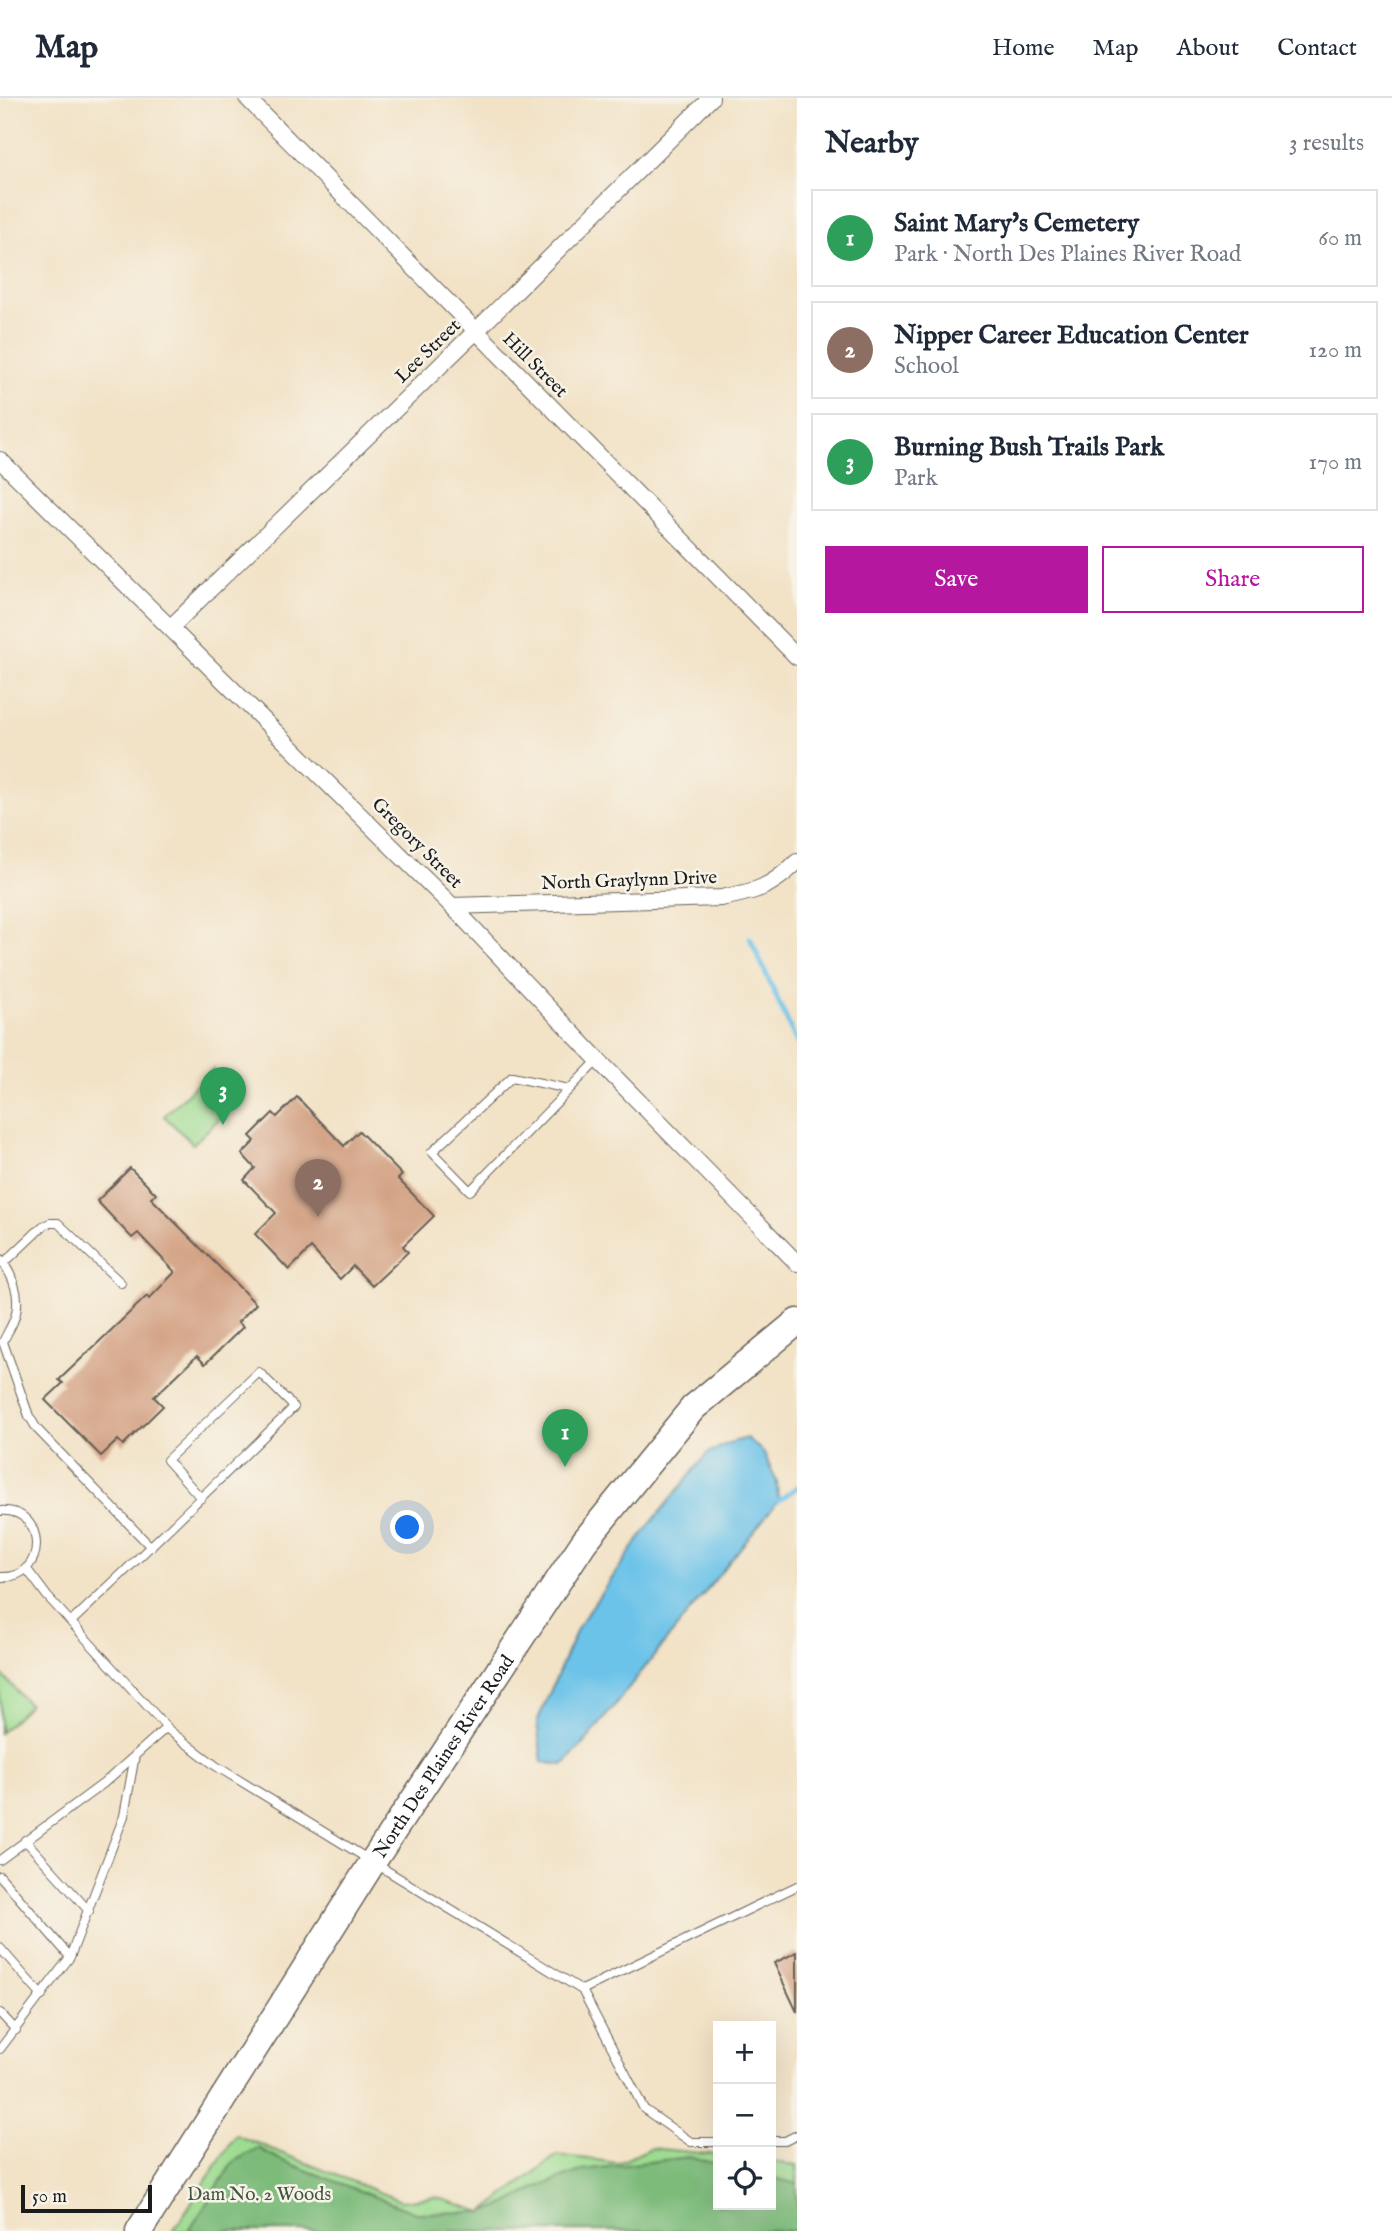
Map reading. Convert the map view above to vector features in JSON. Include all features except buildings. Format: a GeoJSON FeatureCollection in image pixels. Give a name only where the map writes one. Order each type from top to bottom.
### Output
{"type":"FeatureCollection","features":[{"type":"Feature","properties":{"kind":"main road","name":"North Des Plaines River Road"},"geometry":{"type":"LineString","coordinates":[[139,2231],[372,1864],[584,1542],[693,1408],[797,1322]]}},
{"type":"Feature","properties":{"kind":"street","name":"Hill Street"},"geometry":{"type":"LineString","coordinates":[[247,98],[797,657]]}},
{"type":"Feature","properties":{"kind":"street","name":"Lee Street"},"geometry":{"type":"LineString","coordinates":[[170,628],[711,98]]}},
{"type":"Feature","properties":{"kind":"street","name":"Gregory Street"},"geometry":{"type":"LineString","coordinates":[[0,460],[452,906],[797,1263]]}},
{"type":"Feature","properties":{"kind":"street","name":"North Graylynn Drive"},"geometry":{"type":"LineString","coordinates":[[452,906],[721,898],[759,890],[781,878],[797,862]]}},
{"type":"Feature","properties":{"kind":"lane"},"geometry":{"type":"LineString","coordinates":[[569,1090],[512,1077],[432,1152],[470,1191],[569,1090],[598,1060]]}},
{"type":"Feature","properties":{"kind":"lane"},"geometry":{"type":"LineString","coordinates":[[121,1283],[58,1223],[43,1226],[2,1261],[12,1275],[18,1308],[3,1342],[29,1416],[37,1429],[152,1547]]}},
{"type":"Feature","properties":{"kind":"lane"},"geometry":{"type":"LineString","coordinates":[[71,1622],[152,1547],[294,1407],[259,1372],[167,1460],[201,1498]]}},
{"type":"Feature","properties":{"kind":"lane"},"geometry":{"type":"LineString","coordinates":[[0,1511],[16,1513],[26,1519],[36,1538],[33,1560],[26,1569],[17,1574],[0,1577]]}},
{"type":"Feature","properties":{"kind":"lane"},"geometry":{"type":"LineString","coordinates":[[26,1569],[47,1596],[167,1727],[216,1766],[372,1864],[582,1990],[644,2109],[691,2142],[713,2142]]}},
{"type":"Feature","properties":{"kind":"lane"},"geometry":{"type":"LineString","coordinates":[[0,1860],[104,1783],[167,1727]]}},
{"type":"Feature","properties":{"kind":"lane"},"geometry":{"type":"LineString","coordinates":[[0,2049],[70,1957],[124,1816],[135,1755]]}},
{"type":"Feature","properties":{"kind":"lane"},"geometry":{"type":"LineString","coordinates":[[25,1840],[89,1911]]}},
{"type":"Feature","properties":{"kind":"lane"},"geometry":{"type":"LineString","coordinates":[[0,1876],[70,1957]]}},
{"type":"Feature","properties":{"kind":"lane"},"geometry":{"type":"LineString","coordinates":[[582,1990],[797,1886]]}},
{"type":"Feature","properties":{"kind":"lane"},"geometry":{"type":"LineString","coordinates":[[0,1948],[42,1996]]}},
{"type":"Feature","properties":{"kind":"lane"},"geometry":{"type":"LineString","coordinates":[[0,2013],[16,2030]]}},
{"type":"Feature","properties":{"kind":"lane"},"geometry":{"type":"LineString","coordinates":[[776,2141],[785,2141],[797,2135]]}},
{"type":"Feature","properties":{"kind":"green space"},"geometry":{"type":"Polygon","coordinates":[[[213,1069],[241,1098],[193,1144],[164,1116],[213,1069]]]}},
{"type":"Feature","properties":{"kind":"green space"},"geometry":{"type":"Polygon","coordinates":[[[0,1674],[29,1705],[0,1733],[0,1674]]]}},
{"type":"Feature","properties":{"kind":"green space","name":"Dam No. 2 Woods"},"geometry":{"type":"Polygon","coordinates":[[[236,2135],[401,2201],[435,2197],[483,2212],[557,2155],[618,2163],[651,2148],[713,2154],[713,2210],[776,2210],[776,2163],[797,2165],[797,2231],[173,2231],[236,2135]]]}},
{"type":"Feature","properties":{"kind":"green space","name":"Dam No. 2 Woods"},"geometry":{"type":"Polygon","coordinates":[[[258,2148],[283,2161],[416,2213],[483,2212],[583,2170],[689,2157],[713,2163],[713,2210],[776,2210],[776,2178],[797,2184],[797,2231],[189,2231],[233,2162],[258,2148]]]}},
{"type":"Feature","properties":{"kind":"water"},"geometry":{"type":"Polygon","coordinates":[[[747,1438],[764,1453],[777,1482],[778,1501],[586,1741],[563,1765],[542,1762],[537,1722],[579,1625],[650,1524],[708,1453],[747,1438]]]}},
{"type":"Feature","properties":{"kind":"waterway"},"geometry":{"type":"LineString","coordinates":[[750,938],[797,1043]]}},
{"type":"Feature","properties":{"kind":"waterway"},"geometry":{"type":"LineString","coordinates":[[778,1501],[797,1487]]}},
{"type":"Feature","properties":{"kind":"place","name":"Burning Bush Trails Park"},"geometry":{"type":"Point","coordinates":[223,1125]}},
{"type":"Feature","properties":{"kind":"place","name":"Nipper Career Education Center"},"geometry":{"type":"Point","coordinates":[318,1217]}},
{"type":"Feature","properties":{"kind":"place","name":"Saint Mary's Cemetery"},"geometry":{"type":"Point","coordinates":[565,1467]}}]}
